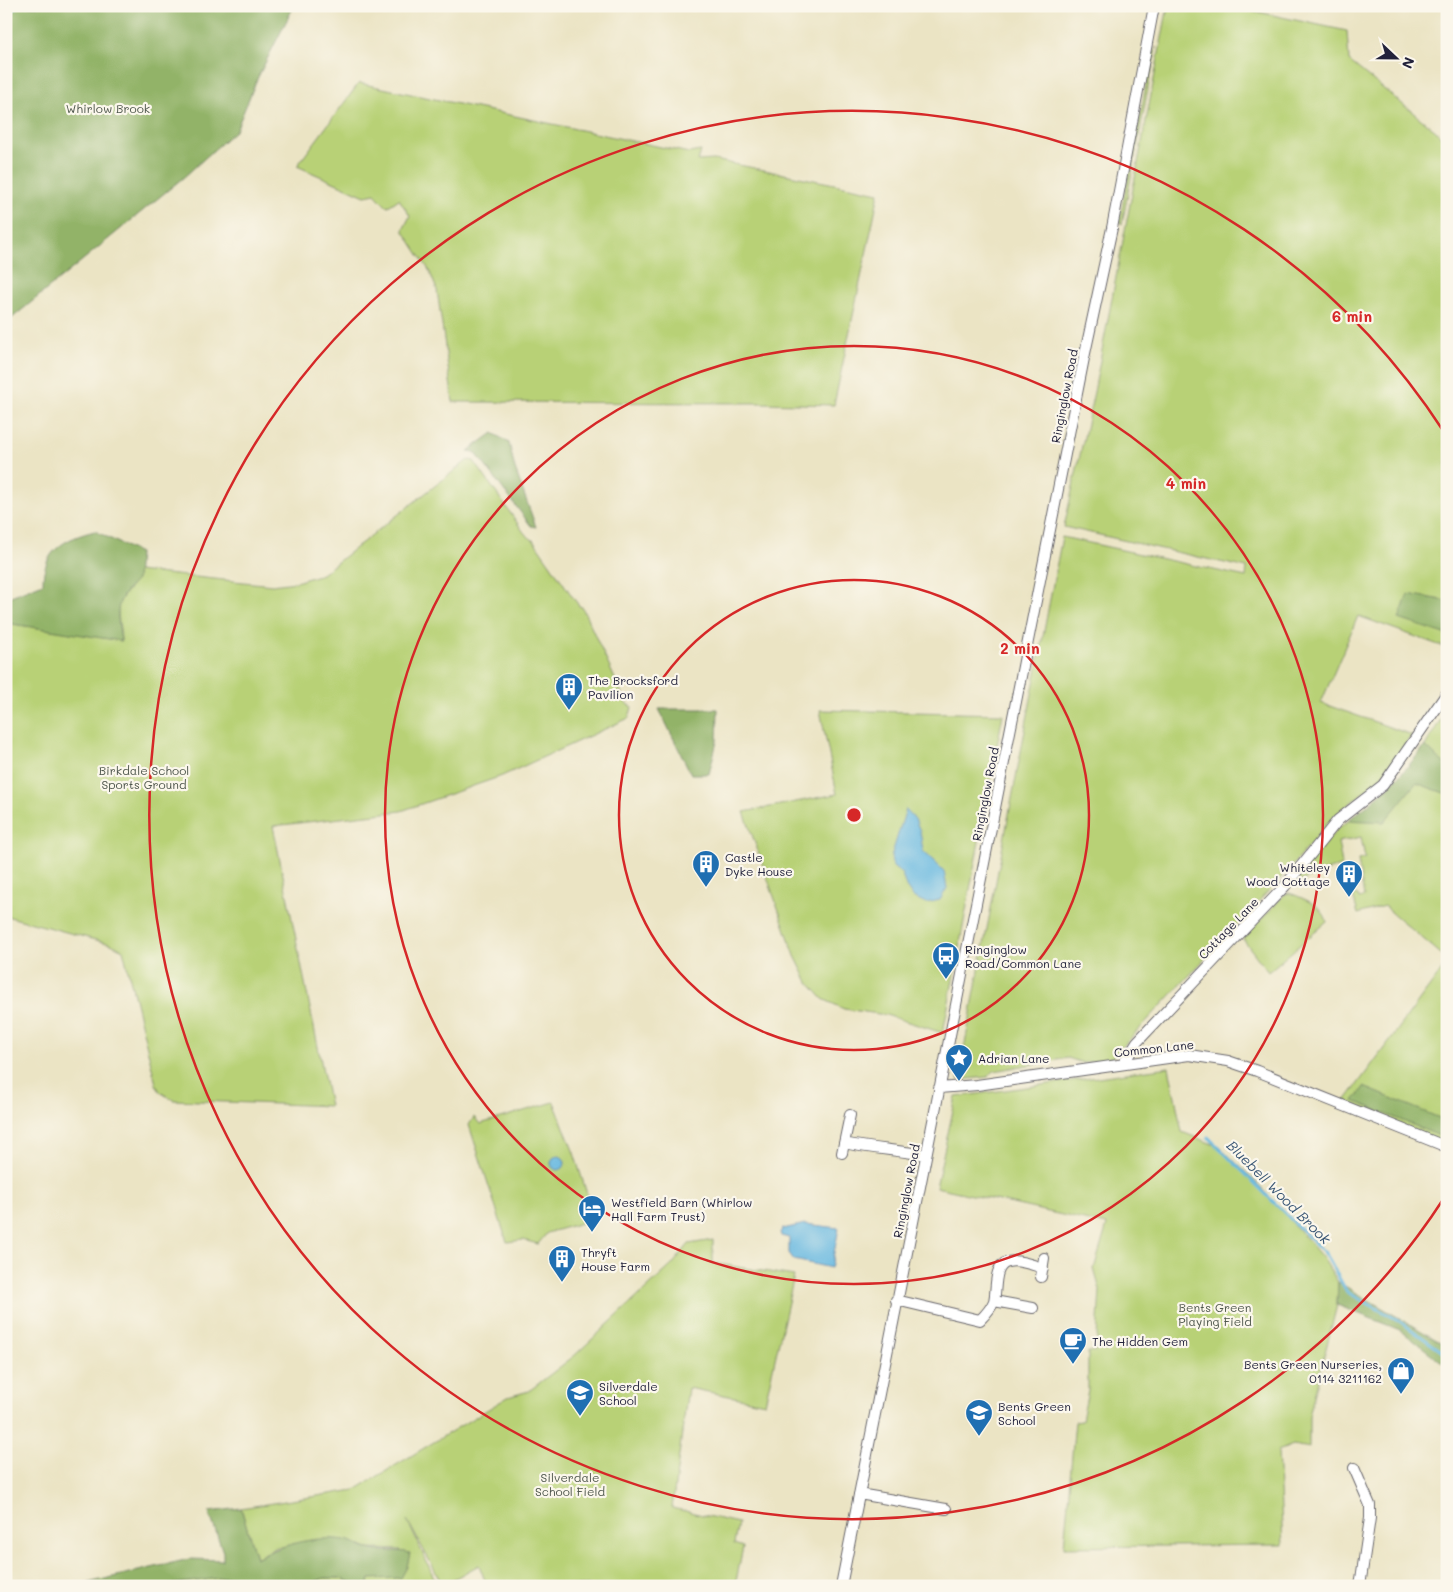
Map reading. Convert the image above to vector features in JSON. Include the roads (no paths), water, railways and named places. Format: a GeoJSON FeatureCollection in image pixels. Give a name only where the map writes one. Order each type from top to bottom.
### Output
{"type":"FeatureCollection","features":[{"type":"Feature","properties":{"kind":"street","name":"Ringinglow Road"},"geometry":{"type":"LineString","coordinates":[[841,1586],[938,1088],[1084,358],[1112,228],[1154,6]]}},
{"type":"Feature","properties":{"kind":"street","name":"Cottage Lane"},"geometry":{"type":"LineString","coordinates":[[1123,1064],[1137,1042],[1285,886],[1338,820],[1383,785],[1447,693]]}},
{"type":"Feature","properties":{"kind":"street","name":"Common Lane"},"geometry":{"type":"LineString","coordinates":[[938,1088],[977,1085],[1190,1055],[1228,1061],[1447,1147]]}},
{"type":"Feature","properties":{"kind":"street"},"geometry":{"type":"LineString","coordinates":[[850,1115],[843,1148],[888,1148],[926,1155]]}},
{"type":"Feature","properties":{"kind":"street"},"geometry":{"type":"LineString","coordinates":[[896,1300],[980,1320],[994,1301],[998,1272],[1002,1265],[1008,1262],[1020,1262],[1043,1267]]}},
{"type":"Feature","properties":{"kind":"street"},"geometry":{"type":"LineString","coordinates":[[994,1301],[1033,1308]]}},
{"type":"Feature","properties":{"kind":"street"},"geometry":{"type":"LineString","coordinates":[[1354,1468],[1370,1505],[1370,1518],[1360,1586]]}},
{"type":"Feature","properties":{"kind":"street"},"geometry":{"type":"LineString","coordinates":[[859,1494],[946,1509]]}},
{"type":"Feature","properties":{"kind":"water"},"geometry":{"type":"Polygon","coordinates":[[[906,809],[915,819],[920,831],[923,851],[944,871],[947,888],[940,900],[926,903],[913,897],[906,887],[902,874],[893,867],[891,857],[906,809]]]}},
{"type":"Feature","properties":{"kind":"water"},"geometry":{"type":"Polygon","coordinates":[[[555,1156],[561,1156],[565,1163],[561,1170],[555,1170],[551,1166],[551,1160],[555,1156]]]}},
{"type":"Feature","properties":{"kind":"water"},"geometry":{"type":"Polygon","coordinates":[[[805,1224],[839,1228],[831,1268],[794,1260],[789,1253],[789,1238],[781,1236],[780,1232],[783,1229],[805,1224]]]}},
{"type":"Feature","properties":{"kind":"waterway"},"geometry":{"type":"LineString","coordinates":[[6,19],[16,6]]}},
{"type":"Feature","properties":{"kind":"waterway","name":"Bluebell Wood Brook"},"geometry":{"type":"LineString","coordinates":[[1208,1137],[1325,1253],[1347,1292],[1398,1320],[1447,1355]]}},
{"type":"Feature","properties":{"kind":"place","name":"The Brocksford Pavilion"},"geometry":{"type":"Point","coordinates":[569,711]}},
{"type":"Feature","properties":{"kind":"place","name":"Castle Dyke House"},"geometry":{"type":"Point","coordinates":[706,888]}},
{"type":"Feature","properties":{"kind":"place","name":"Whiteley Wood Cottage"},"geometry":{"type":"Point","coordinates":[1349,898]}},
{"type":"Feature","properties":{"kind":"place","name":"Ringinglow Road/Common Lane"},"geometry":{"type":"Point","coordinates":[946,980]}},
{"type":"Feature","properties":{"kind":"place","name":"Adrian Lane"},"geometry":{"type":"Point","coordinates":[959,1082]}},
{"type":"Feature","properties":{"kind":"place","name":"Westfield Barn (Whirlow Hall Farm Trust)"},"geometry":{"type":"Point","coordinates":[592,1233]}},
{"type":"Feature","properties":{"kind":"place","name":"Thryft House Farm"},"geometry":{"type":"Point","coordinates":[562,1283]}},
{"type":"Feature","properties":{"kind":"place","name":"The Hidden Gem"},"geometry":{"type":"Point","coordinates":[1073,1365]}},
{"type":"Feature","properties":{"kind":"place","name":"Bents Green Nurseries, 0114 3211162"},"geometry":{"type":"Point","coordinates":[1401,1395]}},
{"type":"Feature","properties":{"kind":"place","name":"Silverdale School"},"geometry":{"type":"Point","coordinates":[580,1417]}},
{"type":"Feature","properties":{"kind":"place","name":"Bents Green School"},"geometry":{"type":"Point","coordinates":[979,1437]}},
{"type":"Feature","properties":{"kind":"park label","name":"Whirlow Brook"},"geometry":{"type":"Point","coordinates":[108,108]}},
{"type":"Feature","properties":{"kind":"park label","name":"Birkdale School Sports Ground"},"geometry":{"type":"Point","coordinates":[144,777]}},
{"type":"Feature","properties":{"kind":"park label","name":"Bents Green Playing Field"},"geometry":{"type":"Point","coordinates":[1215,1314]}},
{"type":"Feature","properties":{"kind":"park label","name":"Silverdale School Field"},"geometry":{"type":"Point","coordinates":[570,1484]}}]}
